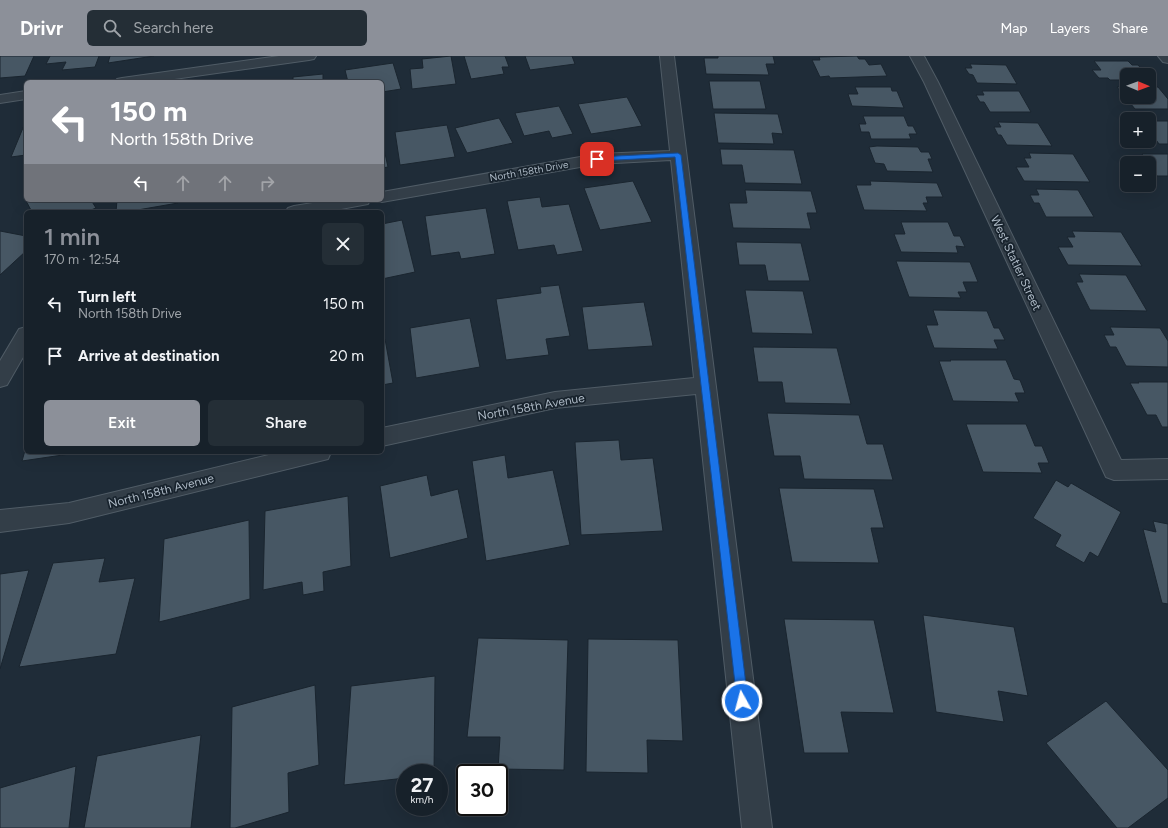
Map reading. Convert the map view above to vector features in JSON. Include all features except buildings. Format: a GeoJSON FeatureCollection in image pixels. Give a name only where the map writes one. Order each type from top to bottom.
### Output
{"type":"FeatureCollection","features":[{"type":"Feature","properties":{"kind":"street"},"geometry":{"type":"LineString","coordinates":[[136,80],[309,56]]}},
{"type":"Feature","properties":{"kind":"street"},"geometry":{"type":"LineString","coordinates":[[667,56],[757,828]]}},
{"type":"Feature","properties":{"kind":"street","name":"West Statler Street"},"geometry":{"type":"LineString","coordinates":[[917,56],[931,82],[1114,470],[1168,469]]}},
{"type":"Feature","properties":{"kind":"street"},"geometry":{"type":"LineString","coordinates":[[1165,56],[1168,59]]}},
{"type":"Feature","properties":{"kind":"street"},"geometry":{"type":"LineString","coordinates":[[0,99],[24,95]]}},
{"type":"Feature","properties":{"kind":"street","name":"North 158th Drive"},"geometry":{"type":"LineString","coordinates":[[384,197],[597,159],[678,155]]}},
{"type":"Feature","properties":{"kind":"street"},"geometry":{"type":"LineString","coordinates":[[305,210],[351,202]]}},
{"type":"Feature","properties":{"kind":"street"},"geometry":{"type":"LineString","coordinates":[[0,379],[24,337]]}},
{"type":"Feature","properties":{"kind":"street","name":"North 158th Avenue"},"geometry":{"type":"LineString","coordinates":[[384,437],[555,400],[705,385]]}},
{"type":"Feature","properties":{"kind":"street","name":"North 158th Avenue"},"geometry":{"type":"LineString","coordinates":[[0,521],[69,513],[312,454]]}},
{"type":"Feature","properties":{"kind":"route"},"geometry":{"type":"LineString","coordinates":[[597,159],[678,155],[742,701]]}}]}
